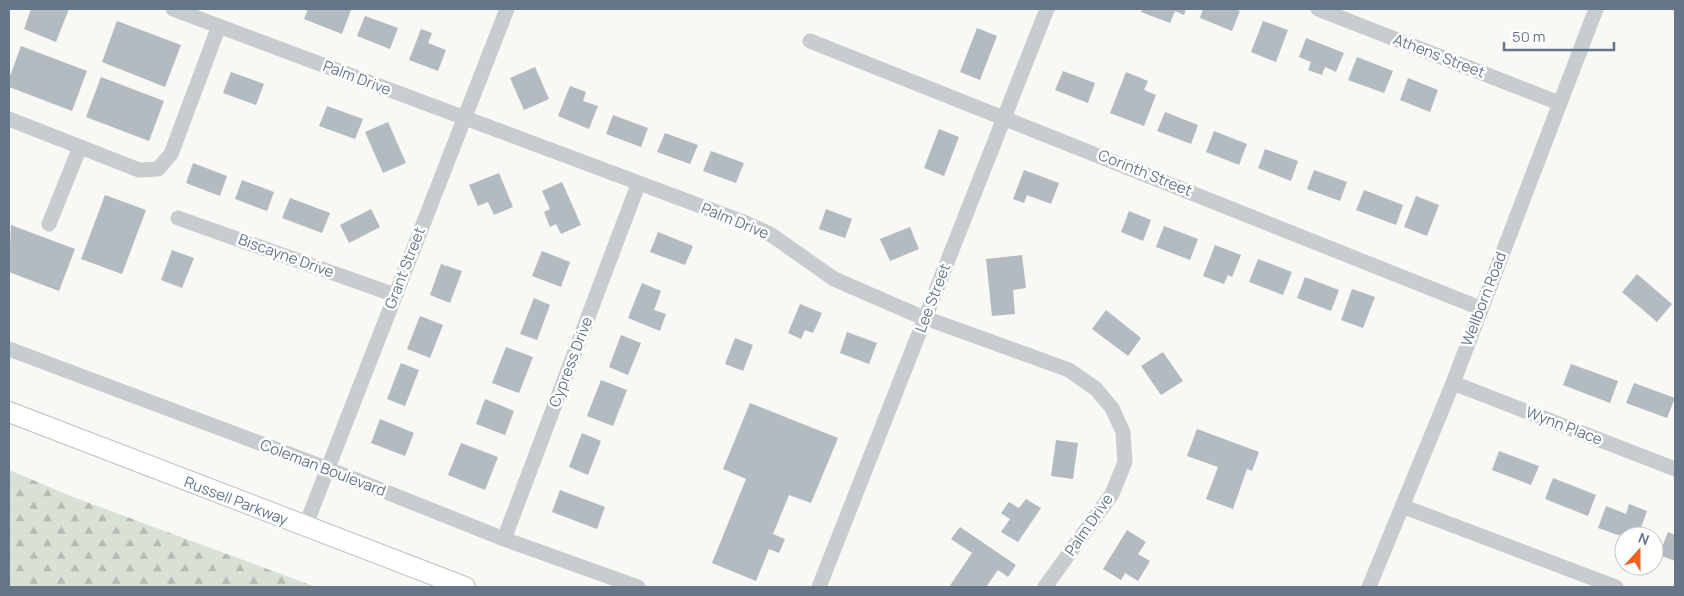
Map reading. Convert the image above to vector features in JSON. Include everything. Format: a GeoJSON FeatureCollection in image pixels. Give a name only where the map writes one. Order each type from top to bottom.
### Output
{"type":"FeatureCollection","features":[{"type":"Feature","properties":{"kind":"main road","name":"Russell Parkway"},"geometry":{"type":"LineString","coordinates":[[9,412],[465,587]]}},
{"type":"Feature","properties":{"kind":"street","name":"Palm Drive"},"geometry":{"type":"LineString","coordinates":[[173,9],[770,234],[834,279],[925,317],[1069,370],[1096,389],[1112,408],[1123,432],[1125,462],[1112,494],[1045,587]]}},
{"type":"Feature","properties":{"kind":"street","name":"Grant Street"},"geometry":{"type":"LineString","coordinates":[[305,527],[326,468],[507,9]]}},
{"type":"Feature","properties":{"kind":"street","name":"Lee Street"},"geometry":{"type":"LineString","coordinates":[[819,587],[1047,9]]}},
{"type":"Feature","properties":{"kind":"street","name":"Athens Street"},"geometry":{"type":"LineString","coordinates":[[1318,9],[1559,103]]}},
{"type":"Feature","properties":{"kind":"street","name":"Wellborn Road"},"geometry":{"type":"LineString","coordinates":[[1369,587],[1453,383],[1480,308],[1596,9]]}},
{"type":"Feature","properties":{"kind":"street"},"geometry":{"type":"LineString","coordinates":[[9,119],[138,170],[158,169],[171,154],[219,26]]}},
{"type":"Feature","properties":{"kind":"street","name":"Corinth Street"},"geometry":{"type":"LineString","coordinates":[[810,41],[1004,116],[1480,308]]}},
{"type":"Feature","properties":{"kind":"street"},"geometry":{"type":"LineString","coordinates":[[49,224],[80,147]]}},
{"type":"Feature","properties":{"kind":"street","name":"Cypress Drive"},"geometry":{"type":"LineString","coordinates":[[504,539],[638,185]]}},
{"type":"Feature","properties":{"kind":"street","name":"Biscayne Drive"},"geometry":{"type":"LineString","coordinates":[[178,218],[394,295]]}},
{"type":"Feature","properties":{"kind":"street","name":"Coleman Boulevard"},"geometry":{"type":"LineString","coordinates":[[9,350],[326,468],[504,539],[638,587]]}},
{"type":"Feature","properties":{"kind":"street","name":"Wynn Place"},"geometry":{"type":"LineString","coordinates":[[1453,383],[1675,470]]}},
{"type":"Feature","properties":{"kind":"street"},"geometry":{"type":"LineString","coordinates":[[1402,506],[1616,587]]}},
{"type":"Feature","properties":{"kind":"green space"},"geometry":{"type":"Polygon","coordinates":[[[9,470],[73,497],[316,587],[9,587],[9,470]]]}},
{"type":"Feature","properties":{"kind":"building"},"geometry":{"type":"Polygon","coordinates":[[[31,9],[69,9],[56,42],[24,29],[31,9]]]}},
{"type":"Feature","properties":{"kind":"building"},"geometry":{"type":"Polygon","coordinates":[[[308,9],[351,10],[342,34],[304,19],[308,9]]]}},
{"type":"Feature","properties":{"kind":"building"},"geometry":{"type":"Polygon","coordinates":[[[1142,9],[1186,9],[1184,15],[1175,11],[1170,23],[1141,12],[1142,9]]]}},
{"type":"Feature","properties":{"kind":"building"},"geometry":{"type":"Polygon","coordinates":[[[1203,9],[1234,9],[1240,11],[1232,31],[1200,18],[1203,9]]]}},
{"type":"Feature","properties":{"kind":"building"},"geometry":{"type":"Polygon","coordinates":[[[365,16],[398,28],[390,49],[357,36],[365,16]]]}},
{"type":"Feature","properties":{"kind":"building"},"geometry":{"type":"Polygon","coordinates":[[[117,21],[181,45],[165,87],[102,62],[117,21]]]}},
{"type":"Feature","properties":{"kind":"building"},"geometry":{"type":"Polygon","coordinates":[[[1263,21],[1288,30],[1276,62],[1251,52],[1263,21]]]}},
{"type":"Feature","properties":{"kind":"building"},"geometry":{"type":"Polygon","coordinates":[[[977,28],[997,36],[980,80],[960,72],[977,28]]]}},
{"type":"Feature","properties":{"kind":"building"},"geometry":{"type":"Polygon","coordinates":[[[421,29],[432,33],[428,43],[446,50],[438,71],[409,60],[421,29]]]}},
{"type":"Feature","properties":{"kind":"building"},"geometry":{"type":"Polygon","coordinates":[[[1306,38],[1344,53],[1336,72],[1325,67],[1322,75],[1308,70],[1311,62],[1299,57],[1306,38]]]}},
{"type":"Feature","properties":{"kind":"building"},"geometry":{"type":"Polygon","coordinates":[[[21,46],[87,71],[72,111],[9,87],[9,79],[21,46]]]}},
{"type":"Feature","properties":{"kind":"building"},"geometry":{"type":"Polygon","coordinates":[[[1357,57],[1393,71],[1384,93],[1348,80],[1357,57]]]}},
{"type":"Feature","properties":{"kind":"building"},"geometry":{"type":"Polygon","coordinates":[[[535,67],[549,99],[524,110],[510,78],[535,67]]]}},
{"type":"Feature","properties":{"kind":"building"},"geometry":{"type":"Polygon","coordinates":[[[1063,71],[1095,83],[1088,103],[1055,90],[1063,71]]]}},
{"type":"Feature","properties":{"kind":"building"},"geometry":{"type":"Polygon","coordinates":[[[231,72],[264,84],[256,105],[223,93],[231,72]]]}},
{"type":"Feature","properties":{"kind":"building"},"geometry":{"type":"Polygon","coordinates":[[[1126,72],[1148,81],[1144,90],[1156,95],[1144,126],[1110,113],[1126,72]]]}},
{"type":"Feature","properties":{"kind":"building"},"geometry":{"type":"Polygon","coordinates":[[[101,77],[164,101],[149,141],[86,117],[101,77]]]}},
{"type":"Feature","properties":{"kind":"building"},"geometry":{"type":"Polygon","coordinates":[[[1408,78],[1438,90],[1430,112],[1400,100],[1408,78]]]}},
{"type":"Feature","properties":{"kind":"building"},"geometry":{"type":"Polygon","coordinates":[[[570,86],[586,92],[583,101],[598,106],[589,129],[558,116],[570,86]]]}},
{"type":"Feature","properties":{"kind":"building"},"geometry":{"type":"Polygon","coordinates":[[[327,106],[363,119],[355,139],[319,126],[327,106]]]}},
{"type":"Feature","properties":{"kind":"building"},"geometry":{"type":"Polygon","coordinates":[[[1165,112],[1198,125],[1191,144],[1157,131],[1165,112]]]}},
{"type":"Feature","properties":{"kind":"building"},"geometry":{"type":"Polygon","coordinates":[[[613,115],[648,128],[641,147],[606,134],[613,115]]]}},
{"type":"Feature","properties":{"kind":"building"},"geometry":{"type":"Polygon","coordinates":[[[388,122],[406,163],[383,173],[365,132],[388,122]]]}},
{"type":"Feature","properties":{"kind":"building"},"geometry":{"type":"Polygon","coordinates":[[[939,129],[959,137],[944,176],[924,168],[939,129]]]}},
{"type":"Feature","properties":{"kind":"building"},"geometry":{"type":"Polygon","coordinates":[[[1214,131],[1247,144],[1239,165],[1206,152],[1214,131]]]}},
{"type":"Feature","properties":{"kind":"building"},"geometry":{"type":"Polygon","coordinates":[[[665,133],[698,145],[690,164],[657,152],[665,133]]]}},
{"type":"Feature","properties":{"kind":"building"},"geometry":{"type":"Polygon","coordinates":[[[1265,149],[1298,161],[1291,181],[1258,168],[1265,149]]]}},
{"type":"Feature","properties":{"kind":"building"},"geometry":{"type":"Polygon","coordinates":[[[711,151],[744,163],[736,183],[703,171],[711,151]]]}},
{"type":"Feature","properties":{"kind":"building"},"geometry":{"type":"Polygon","coordinates":[[[193,163],[227,176],[220,196],[186,183],[193,163]]]}},
{"type":"Feature","properties":{"kind":"building"},"geometry":{"type":"Polygon","coordinates":[[[1024,170],[1059,183],[1051,204],[1027,195],[1024,203],[1013,199],[1024,170]]]}},
{"type":"Feature","properties":{"kind":"building"},"geometry":{"type":"Polygon","coordinates":[[[1314,170],[1347,182],[1340,201],[1307,189],[1314,170]]]}},
{"type":"Feature","properties":{"kind":"building"},"geometry":{"type":"Polygon","coordinates":[[[499,173],[513,207],[494,215],[488,202],[478,206],[469,185],[499,173]]]}},
{"type":"Feature","properties":{"kind":"building"},"geometry":{"type":"Polygon","coordinates":[[[242,180],[274,192],[267,211],[235,199],[242,180]]]}},
{"type":"Feature","properties":{"kind":"building"},"geometry":{"type":"Polygon","coordinates":[[[562,182],[581,225],[561,234],[556,224],[550,227],[544,212],[550,209],[542,191],[562,182]]]}},
{"type":"Feature","properties":{"kind":"building"},"geometry":{"type":"Polygon","coordinates":[[[1364,190],[1403,205],[1396,225],[1356,210],[1364,190]]]}},
{"type":"Feature","properties":{"kind":"building"},"geometry":{"type":"Polygon","coordinates":[[[105,195],[146,210],[122,274],[81,259],[105,195]]]}},
{"type":"Feature","properties":{"kind":"building"},"geometry":{"type":"Polygon","coordinates":[[[1416,196],[1439,205],[1427,236],[1404,227],[1416,196]]]}},
{"type":"Feature","properties":{"kind":"building"},"geometry":{"type":"Polygon","coordinates":[[[290,198],[330,213],[322,233],[282,218],[290,198]]]}},
{"type":"Feature","properties":{"kind":"building"},"geometry":{"type":"Polygon","coordinates":[[[371,209],[380,227],[349,243],[340,225],[371,209]]]}},
{"type":"Feature","properties":{"kind":"building"},"geometry":{"type":"Polygon","coordinates":[[[826,209],[852,219],[845,238],[819,229],[826,209]]]}},
{"type":"Feature","properties":{"kind":"building"},"geometry":{"type":"Polygon","coordinates":[[[1129,211],[1151,220],[1143,241],[1121,232],[1129,211]]]}},
{"type":"Feature","properties":{"kind":"building"},"geometry":{"type":"Polygon","coordinates":[[[11,225],[75,249],[59,291],[9,272],[11,225]]]}},
{"type":"Feature","properties":{"kind":"building"},"geometry":{"type":"Polygon","coordinates":[[[1164,226],[1198,239],[1190,260],[1156,247],[1164,226]]]}},
{"type":"Feature","properties":{"kind":"building"},"geometry":{"type":"Polygon","coordinates":[[[910,227],[919,249],[890,261],[880,239],[910,227]]]}},
{"type":"Feature","properties":{"kind":"building"},"geometry":{"type":"Polygon","coordinates":[[[658,232],[693,246],[685,265],[650,252],[658,232]]]}},
{"type":"Feature","properties":{"kind":"building"},"geometry":{"type":"Polygon","coordinates":[[[1215,245],[1241,255],[1232,277],[1228,275],[1224,284],[1203,276],[1215,245]]]}},
{"type":"Feature","properties":{"kind":"building"},"geometry":{"type":"Polygon","coordinates":[[[172,250],[194,258],[182,288],[161,280],[172,250]]]}},
{"type":"Feature","properties":{"kind":"building"},"geometry":{"type":"Polygon","coordinates":[[[542,251],[570,262],[561,287],[532,276],[542,251]]]}},
{"type":"Feature","properties":{"kind":"building"},"geometry":{"type":"Polygon","coordinates":[[[1022,255],[1026,288],[1013,290],[1015,314],[992,316],[986,259],[1022,255]]]}},
{"type":"Feature","properties":{"kind":"building"},"geometry":{"type":"Polygon","coordinates":[[[1258,259],[1292,272],[1283,295],[1249,282],[1258,259]]]}},
{"type":"Feature","properties":{"kind":"building"},"geometry":{"type":"Polygon","coordinates":[[[441,264],[462,271],[450,303],[430,295],[441,264]]]}},
{"type":"Feature","properties":{"kind":"building"},"geometry":{"type":"Polygon","coordinates":[[[1637,274],[1672,304],[1657,322],[1622,292],[1637,274]]]}},
{"type":"Feature","properties":{"kind":"building"},"geometry":{"type":"Polygon","coordinates":[[[1305,277],[1339,290],[1331,311],[1297,298],[1305,277]]]}},
{"type":"Feature","properties":{"kind":"building"},"geometry":{"type":"Polygon","coordinates":[[[642,283],[661,291],[654,310],[666,314],[660,331],[628,318],[642,283]]]}},
{"type":"Feature","properties":{"kind":"building"},"geometry":{"type":"Polygon","coordinates":[[[1352,289],[1375,297],[1363,328],[1341,320],[1352,289]]]}},
{"type":"Feature","properties":{"kind":"building"},"geometry":{"type":"Polygon","coordinates":[[[534,298],[550,305],[537,340],[520,334],[534,298]]]}},
{"type":"Feature","properties":{"kind":"building"},"geometry":{"type":"Polygon","coordinates":[[[800,304],[822,313],[813,333],[805,330],[801,339],[788,333],[800,304]]]}},
{"type":"Feature","properties":{"kind":"building"},"geometry":{"type":"Polygon","coordinates":[[[1106,310],[1141,338],[1128,356],[1092,329],[1106,310]]]}},
{"type":"Feature","properties":{"kind":"building"},"geometry":{"type":"Polygon","coordinates":[[[420,316],[443,325],[430,358],[407,349],[420,316]]]}},
{"type":"Feature","properties":{"kind":"building"},"geometry":{"type":"Polygon","coordinates":[[[847,332],[877,343],[869,364],[840,353],[847,332]]]}},
{"type":"Feature","properties":{"kind":"building"},"geometry":{"type":"Polygon","coordinates":[[[621,335],[641,343],[628,375],[609,367],[621,335]]]}},
{"type":"Feature","properties":{"kind":"building"},"geometry":{"type":"Polygon","coordinates":[[[735,338],[753,345],[743,371],[725,364],[735,338]]]}},
{"type":"Feature","properties":{"kind":"building"},"geometry":{"type":"Polygon","coordinates":[[[506,347],[533,357],[519,393],[492,383],[506,347]]]}},
{"type":"Feature","properties":{"kind":"building"},"geometry":{"type":"Polygon","coordinates":[[[1163,352],[1183,381],[1161,395],[1141,366],[1163,352]]]}},
{"type":"Feature","properties":{"kind":"building"},"geometry":{"type":"Polygon","coordinates":[[[401,363],[419,370],[405,406],[387,399],[401,363]]]}},
{"type":"Feature","properties":{"kind":"building"},"geometry":{"type":"Polygon","coordinates":[[[1571,364],[1618,381],[1610,403],[1563,385],[1571,364]]]}},
{"type":"Feature","properties":{"kind":"building"},"geometry":{"type":"Polygon","coordinates":[[[601,380],[627,390],[613,426],[587,416],[601,380]]]}},
{"type":"Feature","properties":{"kind":"building"},"geometry":{"type":"Polygon","coordinates":[[[1634,383],[1675,398],[1667,418],[1626,403],[1634,383]]]}},
{"type":"Feature","properties":{"kind":"building"},"geometry":{"type":"Polygon","coordinates":[[[485,399],[514,411],[505,435],[476,424],[485,399]]]}},
{"type":"Feature","properties":{"kind":"building"},"geometry":{"type":"Polygon","coordinates":[[[750,403],[838,438],[811,503],[789,495],[773,534],[785,539],[779,553],[769,549],[756,581],[712,563],[746,479],[723,469],[750,403]]]}},
{"type":"Feature","properties":{"kind":"building"},"geometry":{"type":"Polygon","coordinates":[[[380,419],[414,433],[405,456],[371,443],[380,419]]]}},
{"type":"Feature","properties":{"kind":"building"},"geometry":{"type":"Polygon","coordinates":[[[1197,429],[1259,452],[1252,471],[1247,469],[1233,509],[1206,499],[1218,467],[1187,456],[1197,429]]]}},
{"type":"Feature","properties":{"kind":"building"},"geometry":{"type":"Polygon","coordinates":[[[582,433],[601,441],[588,475],[569,467],[582,433]]]}},
{"type":"Feature","properties":{"kind":"building"},"geometry":{"type":"Polygon","coordinates":[[[1056,440],[1078,443],[1073,479],[1051,476],[1056,440]]]}},
{"type":"Feature","properties":{"kind":"building"},"geometry":{"type":"Polygon","coordinates":[[[461,443],[498,457],[485,490],[448,475],[461,443]]]}},
{"type":"Feature","properties":{"kind":"building"},"geometry":{"type":"Polygon","coordinates":[[[1499,451],[1539,466],[1531,485],[1492,470],[1499,451]]]}},
{"type":"Feature","properties":{"kind":"building"},"geometry":{"type":"Polygon","coordinates":[[[1553,478],[1596,495],[1588,516],[1545,499],[1553,478]]]}},
{"type":"Feature","properties":{"kind":"building"},"geometry":{"type":"Polygon","coordinates":[[[560,490],[605,507],[597,529],[552,512],[560,490]]]}},
{"type":"Feature","properties":{"kind":"building"},"geometry":{"type":"Polygon","coordinates":[[[1026,499],[1041,508],[1018,542],[1001,532],[1010,519],[1001,513],[1009,502],[1019,508],[1026,499]]]}},
{"type":"Feature","properties":{"kind":"building"},"geometry":{"type":"Polygon","coordinates":[[[1629,504],[1647,511],[1642,526],[1614,526],[1614,534],[1598,528],[1606,506],[1626,514],[1629,504]]]}},
{"type":"Feature","properties":{"kind":"building"},"geometry":{"type":"Polygon","coordinates":[[[960,527],[1016,565],[1008,577],[998,570],[986,587],[949,587],[972,553],[951,539],[960,527]]]}},
{"type":"Feature","properties":{"kind":"building"},"geometry":{"type":"Polygon","coordinates":[[[1127,530],[1146,542],[1138,554],[1150,561],[1138,581],[1125,573],[1121,580],[1103,569],[1127,530]]]}},
{"type":"Feature","properties":{"kind":"building"},"geometry":{"type":"Polygon","coordinates":[[[1668,532],[1675,535],[1675,561],[1664,557],[1664,542],[1668,532]]]}}]}
